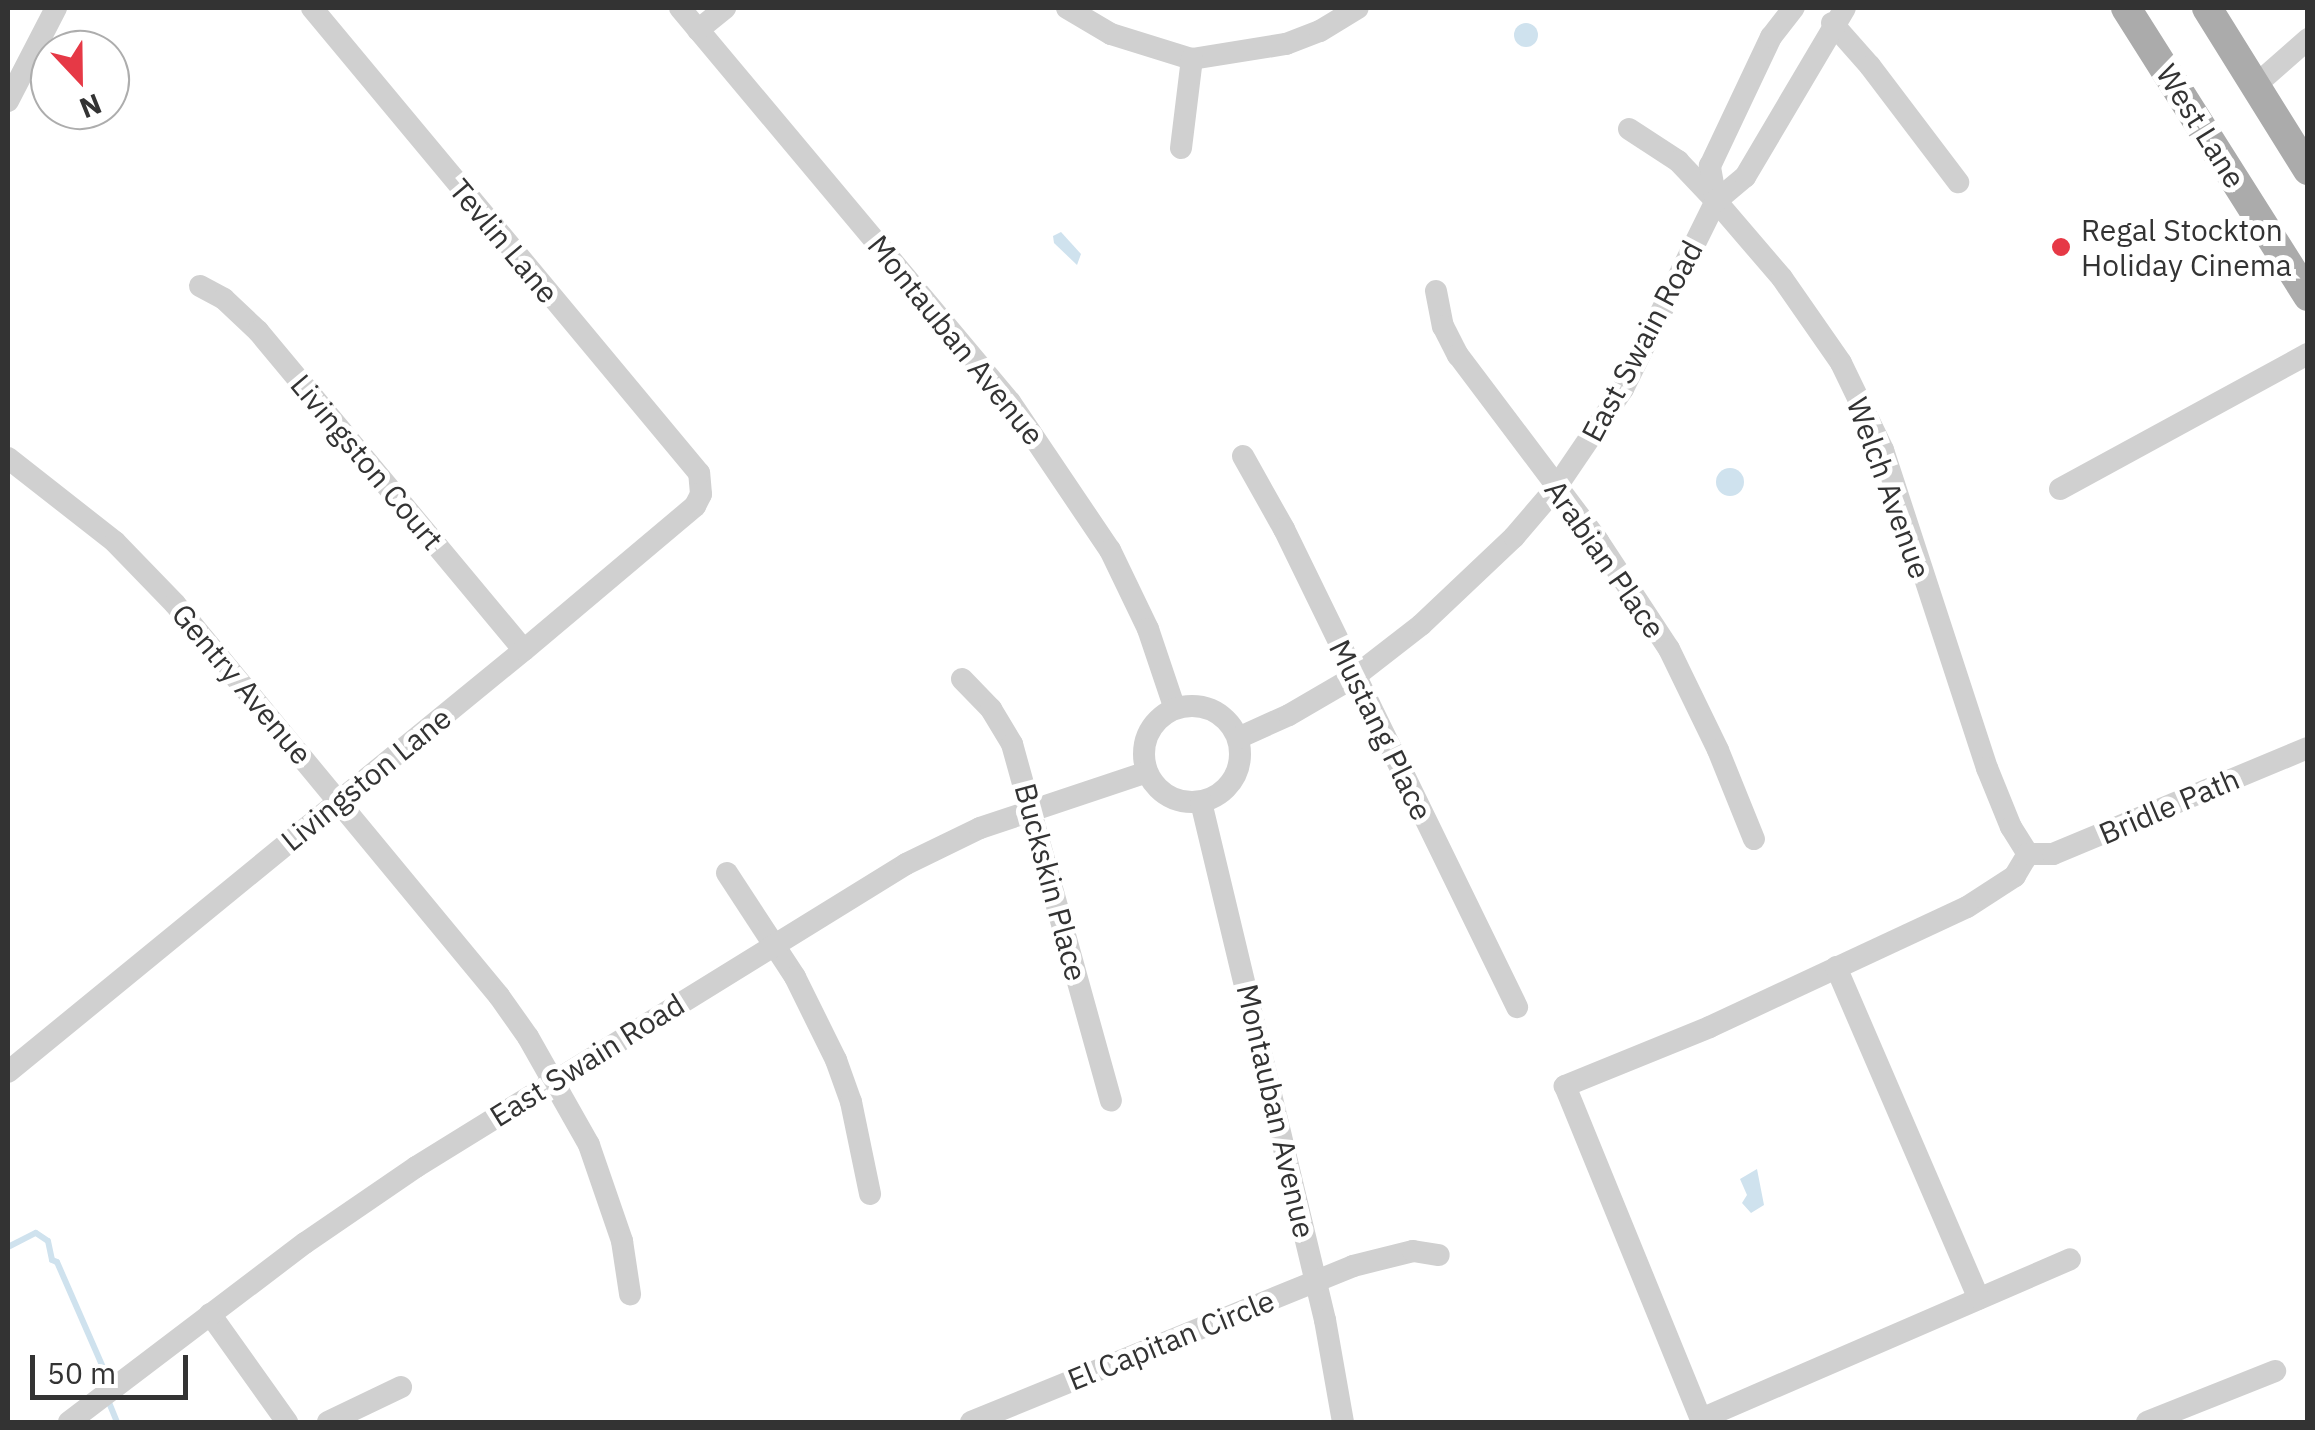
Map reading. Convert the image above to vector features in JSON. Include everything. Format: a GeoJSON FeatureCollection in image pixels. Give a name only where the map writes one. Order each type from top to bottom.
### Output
{"type":"FeatureCollection","features":[{"type":"Feature","properties":{"kind":"main road","name":"West Lane"},"geometry":{"type":"LineString","coordinates":[[2126,8],[2308,296]]}},
{"type":"Feature","properties":{"kind":"main road"},"geometry":{"type":"LineString","coordinates":[[2207,8],[2258,83],[2308,170]]}},
{"type":"Feature","properties":{"kind":"street"},"geometry":{"type":"LineString","coordinates":[[8,101],[56,8]]}},
{"type":"Feature","properties":{"kind":"street","name":"Tevlin Lane"},"geometry":{"type":"LineString","coordinates":[[312,8],[699,472]]}},
{"type":"Feature","properties":{"kind":"street","name":"Montauban Avenue"},"geometry":{"type":"LineString","coordinates":[[680,8],[975,357],[1061,473],[1126,579],[1175,709]]}},
{"type":"Feature","properties":{"kind":"street"},"geometry":{"type":"LineString","coordinates":[[698,30],[725,8]]}},
{"type":"Feature","properties":{"kind":"street"},"geometry":{"type":"LineString","coordinates":[[1067,8],[1111,34],[1192,59],[1286,44],[1358,8]]}},
{"type":"Feature","properties":{"kind":"street","name":"East Swain Road"},"geometry":{"type":"LineString","coordinates":[[1716,200],[1710,166],[1771,38],[1794,8]]}},
{"type":"Feature","properties":{"kind":"street"},"geometry":{"type":"LineString","coordinates":[[1838,16],[1870,66],[1958,182]]}},
{"type":"Feature","properties":{"kind":"street","name":"East Swain Road"},"geometry":{"type":"LineString","coordinates":[[1238,738],[1289,715],[1354,677],[1468,583],[1556,489],[1623,390],[1716,200],[1745,177],[1838,16]]}},
{"type":"Feature","properties":{"kind":"street"},"geometry":{"type":"LineString","coordinates":[[2258,83],[2308,39]]}},
{"type":"Feature","properties":{"kind":"street"},"geometry":{"type":"LineString","coordinates":[[1181,148],[1192,59]]}},
{"type":"Feature","properties":{"kind":"street","name":"Welch Avenue"},"geometry":{"type":"LineString","coordinates":[[1628,129],[1678,161],[1716,200],[1814,321],[1864,408],[1896,489],[1987,768],[2011,827],[2028,854]]}},
{"type":"Feature","properties":{"kind":"street","name":"Livingston Court"},"geometry":{"type":"LineString","coordinates":[[200,286],[224,299],[258,331],[524,650]]}},
{"type":"Feature","properties":{"kind":"street","name":"Arabian Place"},"geometry":{"type":"LineString","coordinates":[[1436,291],[1443,326],[1458,355],[1617,568],[1668,648],[1718,750],[1754,839]]}},
{"type":"Feature","properties":{"kind":"street"},"geometry":{"type":"LineString","coordinates":[[2060,489],[2308,354]]}},
{"type":"Feature","properties":{"kind":"street","name":"Mustang Place"},"geometry":{"type":"LineString","coordinates":[[1243,456],[1284,529],[1517,1006]]}},
{"type":"Feature","properties":{"kind":"street","name":"Gentry Avenue"},"geometry":{"type":"LineString","coordinates":[[8,458],[116,542],[175,604],[498,996],[589,1145],[609,1195],[630,1294]]}},
{"type":"Feature","properties":{"kind":"street","name":"Livingston Lane"},"geometry":{"type":"LineString","coordinates":[[8,1072],[696,506],[702,494],[699,472]]}},
{"type":"Feature","properties":{"kind":"street","name":"Buckskin Place"},"geometry":{"type":"LineString","coordinates":[[962,679],[990,709],[1012,744],[1111,1101]]}},
{"type":"Feature","properties":{"kind":"street"},"geometry":{"type":"LineString","coordinates":[[1205,708],[1230,724],[1238,738],[1238,770],[1229,785],[1201,802],[1169,796],[1147,772],[1144,757],[1152,728],[1175,709],[1205,708]]}},
{"type":"Feature","properties":{"kind":"street","name":"Bridle Path"},"geometry":{"type":"LineString","coordinates":[[2028,854],[2053,854],[2308,748]]}},
{"type":"Feature","properties":{"kind":"street","name":"East Swain Road"},"geometry":{"type":"LineString","coordinates":[[69,1422],[210,1314],[416,1167],[773,944],[925,853],[1032,810],[1147,772]]}},
{"type":"Feature","properties":{"kind":"street","name":"Montauban Avenue"},"geometry":{"type":"LineString","coordinates":[[1201,802],[1316,1281],[1344,1422]]}},
{"type":"Feature","properties":{"kind":"street"},"geometry":{"type":"LineString","coordinates":[[2028,854],[2015,876],[1967,907],[1710,1027],[1565,1086],[1701,1418],[2070,1259]]}},
{"type":"Feature","properties":{"kind":"street"},"geometry":{"type":"LineString","coordinates":[[727,872],[818,1018],[851,1102],[870,1194]]}},
{"type":"Feature","properties":{"kind":"street"},"geometry":{"type":"LineString","coordinates":[[1836,967],[1978,1298]]}},
{"type":"Feature","properties":{"kind":"street","name":"El Capitan Circle"},"geometry":{"type":"LineString","coordinates":[[971,1422],[1316,1281],[1389,1255],[1438,1254]]}},
{"type":"Feature","properties":{"kind":"street"},"geometry":{"type":"LineString","coordinates":[[210,1314],[287,1422]]}},
{"type":"Feature","properties":{"kind":"street"},"geometry":{"type":"LineString","coordinates":[[2146,1422],[2275,1371]]}},
{"type":"Feature","properties":{"kind":"street"},"geometry":{"type":"LineString","coordinates":[[328,1422],[401,1387]]}},
{"type":"Feature","properties":{"kind":"water"},"geometry":{"type":"Polygon","coordinates":[[[1526,23],[1535,26],[1535,44],[1526,47],[1517,44],[1514,35],[1517,26],[1526,23]]]}},
{"type":"Feature","properties":{"kind":"water"},"geometry":{"type":"Polygon","coordinates":[[[1061,232],[1081,254],[1077,265],[1054,243],[1053,236],[1061,232]]]}},
{"type":"Feature","properties":{"kind":"water"},"geometry":{"type":"Polygon","coordinates":[[[1730,468],[1740,472],[1744,482],[1740,492],[1730,496],[1720,492],[1716,482],[1720,472],[1730,468]]]}},
{"type":"Feature","properties":{"kind":"water"},"geometry":{"type":"Polygon","coordinates":[[[1757,1169],[1764,1205],[1751,1213],[1742,1203],[1747,1195],[1740,1179],[1757,1169]]]}},
{"type":"Feature","properties":{"kind":"waterway"},"geometry":{"type":"LineString","coordinates":[[8,1247],[36,1233],[48,1241],[52,1260],[57,1262],[105,1372],[99,1378],[117,1422]]}},
{"type":"Feature","properties":{"kind":"place","name":"Regal Stockton Holiday Cinema"},"geometry":{"type":"Point","coordinates":[2061,247]}}]}
